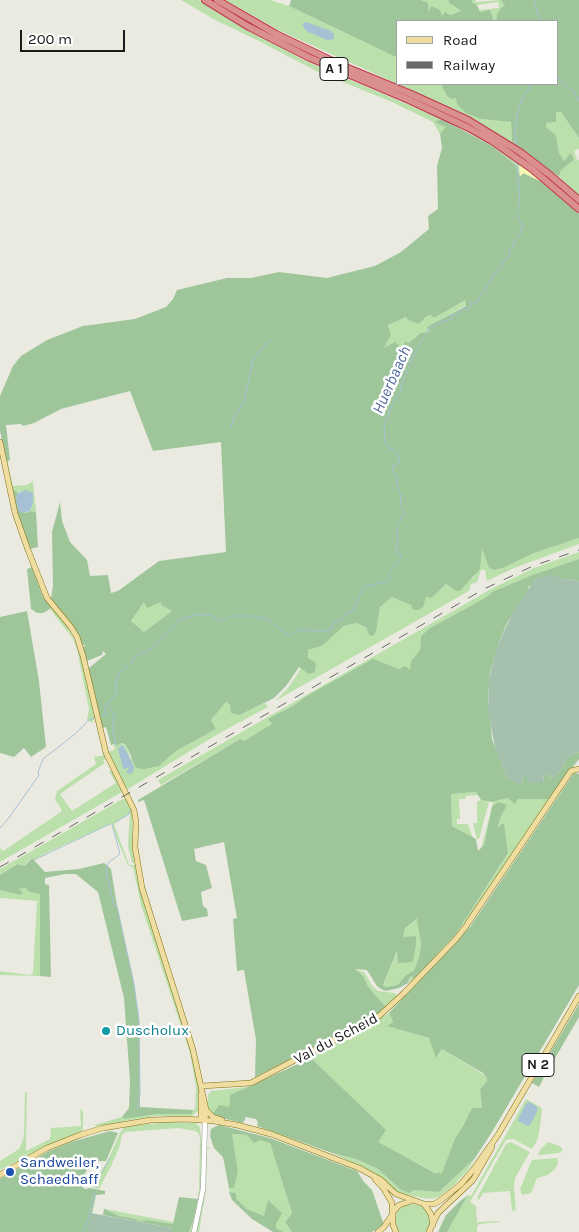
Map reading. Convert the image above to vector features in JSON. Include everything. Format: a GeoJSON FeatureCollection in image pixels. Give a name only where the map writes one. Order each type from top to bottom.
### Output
{"type":"FeatureCollection","features":[{"type":"Feature","properties":{"kind":"highway","name":"A 1"},"geometry":{"type":"LineString","coordinates":[[206,0],[249,27],[308,57],[467,124],[521,161],[579,209]]}},
{"type":"Feature","properties":{"kind":"highway","name":"A 1"},"geometry":{"type":"LineString","coordinates":[[217,0],[276,34],[343,66],[411,94],[520,152],[579,200]]}},
{"type":"Feature","properties":{"kind":"main road"},"geometry":{"type":"LineString","coordinates":[[0,442],[15,513],[47,598],[77,637],[108,760],[134,810],[136,822],[135,847],[146,903],[199,1070],[202,1086],[203,1120]]}},
{"type":"Feature","properties":{"kind":"main road","name":"Val du Scheid"},"geometry":{"type":"LineString","coordinates":[[202,1086],[251,1083],[388,1010],[468,924],[571,772],[579,769]]}},
{"type":"Feature","properties":{"kind":"main road","name":"N 2"},"geometry":{"type":"LineString","coordinates":[[432,1225],[441,1209],[473,1180],[579,996]]}},
{"type":"Feature","properties":{"kind":"main road"},"geometry":{"type":"LineString","coordinates":[[193,1120],[203,1110]]}},
{"type":"Feature","properties":{"kind":"main road"},"geometry":{"type":"LineString","coordinates":[[203,1110],[213,1117],[271,1134],[346,1162],[381,1180],[396,1194],[424,1204],[431,1214],[432,1225],[429,1232]]}},
{"type":"Feature","properties":{"kind":"main road"},"geometry":{"type":"LineString","coordinates":[[0,1175],[47,1148],[96,1130],[119,1124],[151,1120],[203,1120],[237,1125]]}},
{"type":"Feature","properties":{"kind":"main road","name":"N 2"},"geometry":{"type":"LineString","coordinates":[[424,1204],[434,1204],[461,1184],[498,1135]]}},
{"type":"Feature","properties":{"kind":"main road"},"geometry":{"type":"LineString","coordinates":[[371,1175],[392,1203],[393,1225],[396,1232]]}},
{"type":"Feature","properties":{"kind":"main road"},"geometry":{"type":"LineString","coordinates":[[378,1232],[384,1228],[399,1205],[411,1200]]}},
{"type":"Feature","properties":{"kind":"street"},"geometry":{"type":"LineString","coordinates":[[194,1232],[203,1190],[205,1132],[203,1120]]}},
{"type":"Feature","properties":{"kind":"street"},"geometry":{"type":"LineString","coordinates":[[203,1120],[204,1166]]}},
{"type":"Feature","properties":{"kind":"street"},"geometry":{"type":"LineString","coordinates":[[205,1132],[214,1121]]}},
{"type":"Feature","properties":{"kind":"green space"},"geometry":{"type":"Polygon","coordinates":[[[181,0],[199,0],[247,30],[306,61],[442,119],[434,122],[447,127],[440,134],[433,122],[392,102],[316,71],[215,20],[181,0]]]}},
{"type":"Feature","properties":{"kind":"green space"},"geometry":{"type":"Polygon","coordinates":[[[225,0],[270,0],[289,6],[396,57],[396,83],[278,30],[225,0]]]}},
{"type":"Feature","properties":{"kind":"green space"},"geometry":{"type":"Polygon","coordinates":[[[291,0],[421,0],[428,3],[428,12],[431,6],[440,10],[442,16],[445,12],[450,15],[461,11],[448,2],[449,0],[472,0],[480,12],[490,10],[494,20],[396,20],[396,57],[289,6],[291,0]]]}},
{"type":"Feature","properties":{"kind":"green space"},"geometry":{"type":"Polygon","coordinates":[[[421,0],[449,0],[448,2],[461,11],[442,17],[431,6],[428,13],[428,4],[421,0]]]}},
{"type":"Feature","properties":{"kind":"green space"},"geometry":{"type":"Polygon","coordinates":[[[472,0],[476,0],[476,2],[501,0],[505,6],[497,14],[496,20],[494,20],[490,10],[480,12],[478,10],[499,8],[498,2],[477,5],[472,0]]]}},
{"type":"Feature","properties":{"kind":"green space"},"geometry":{"type":"Polygon","coordinates":[[[501,0],[579,0],[579,138],[561,112],[556,112],[556,122],[546,123],[546,127],[556,135],[559,153],[564,161],[571,153],[574,160],[561,170],[559,177],[512,142],[511,122],[481,119],[466,113],[457,104],[456,98],[448,97],[442,87],[443,85],[559,85],[559,20],[496,20],[497,14],[505,6],[501,0]]]}},
{"type":"Feature","properties":{"kind":"green space"},"geometry":{"type":"Polygon","coordinates":[[[400,85],[443,85],[442,87],[481,119],[511,122],[512,142],[518,146],[520,176],[515,164],[490,145],[466,131],[468,116],[400,85]]]}},
{"type":"Feature","properties":{"kind":"green space"},"geometry":{"type":"Polygon","coordinates":[[[556,112],[561,112],[579,138],[579,149],[574,151],[577,160],[579,160],[579,196],[559,177],[561,170],[574,160],[571,154],[564,161],[559,153],[556,135],[546,127],[546,123],[556,122],[556,112]]]}},
{"type":"Feature","properties":{"kind":"green space"},"geometry":{"type":"Polygon","coordinates":[[[442,119],[490,145],[515,164],[520,176],[523,173],[542,182],[579,214],[579,538],[534,553],[503,568],[494,570],[489,568],[482,549],[480,569],[460,591],[456,591],[446,584],[432,598],[426,597],[423,607],[418,610],[413,610],[411,605],[392,597],[380,607],[376,632],[373,636],[369,635],[366,627],[356,623],[344,626],[322,646],[308,650],[308,658],[316,663],[315,672],[309,674],[299,667],[286,686],[274,698],[240,715],[231,713],[230,705],[226,702],[211,720],[216,729],[176,751],[159,766],[144,769],[136,768],[126,745],[122,743],[116,746],[116,743],[111,745],[106,727],[103,728],[101,726],[89,668],[106,654],[103,651],[102,655],[87,661],[83,647],[86,645],[83,645],[51,598],[53,586],[52,532],[60,502],[62,521],[70,542],[87,560],[90,576],[108,575],[111,593],[118,591],[159,561],[226,552],[221,442],[153,451],[130,391],[61,409],[34,423],[23,426],[21,424],[6,425],[10,460],[7,462],[0,431],[0,396],[13,366],[21,356],[47,340],[83,326],[135,319],[166,307],[173,299],[177,290],[227,278],[251,278],[279,272],[327,278],[375,266],[401,252],[429,229],[428,216],[438,209],[437,166],[442,148],[440,134],[446,127],[434,122],[442,119]],[[465,300],[434,318],[431,315],[427,316],[419,324],[408,320],[406,317],[388,325],[391,335],[384,348],[395,342],[401,348],[406,341],[409,343],[421,333],[430,332],[427,327],[466,306],[465,300]],[[144,602],[131,621],[144,632],[172,611],[161,605],[161,602],[147,608],[144,602]]]}},
{"type":"Feature","properties":{"kind":"green space"},"geometry":{"type":"Polygon","coordinates":[[[465,299],[466,305],[428,327],[430,332],[409,344],[407,341],[401,348],[383,349],[391,335],[388,325],[406,317],[419,324],[427,316],[431,315],[434,318],[465,299]]]}},
{"type":"Feature","properties":{"kind":"green space"},"geometry":{"type":"Polygon","coordinates":[[[1,434],[13,486],[27,485],[33,481],[36,512],[30,511],[33,503],[20,491],[18,493],[11,486],[1,434]]]}},
{"type":"Feature","properties":{"kind":"green space"},"geometry":{"type":"Polygon","coordinates":[[[13,489],[18,493],[16,498],[25,513],[30,511],[36,512],[38,547],[30,549],[16,512],[13,489]]]}},
{"type":"Feature","properties":{"kind":"green space"},"geometry":{"type":"Polygon","coordinates":[[[579,538],[579,544],[514,568],[487,581],[485,570],[481,570],[477,582],[471,584],[469,591],[275,701],[288,688],[308,658],[308,650],[322,646],[344,626],[356,623],[366,627],[369,635],[376,632],[380,607],[392,597],[412,605],[426,597],[432,598],[446,584],[456,591],[474,577],[482,548],[489,568],[494,570],[503,568],[534,553],[579,538]]]}},
{"type":"Feature","properties":{"kind":"green space"},"geometry":{"type":"Polygon","coordinates":[[[579,552],[579,559],[494,591],[430,628],[421,636],[420,650],[411,661],[411,670],[399,669],[305,697],[269,719],[273,724],[244,741],[240,739],[161,785],[158,780],[493,588],[534,568],[579,552]]]}},
{"type":"Feature","properties":{"kind":"green space"},"geometry":{"type":"Polygon","coordinates":[[[579,559],[579,582],[563,579],[529,586],[526,595],[508,621],[499,642],[490,673],[488,699],[492,739],[507,778],[522,784],[523,777],[527,775],[544,781],[543,775],[547,774],[551,778],[560,771],[568,757],[579,752],[579,759],[549,799],[518,799],[515,804],[508,798],[492,802],[481,800],[476,792],[451,794],[452,826],[476,839],[478,851],[484,845],[492,807],[498,802],[507,805],[498,827],[504,824],[508,853],[456,934],[414,979],[411,976],[407,984],[399,988],[386,991],[381,989],[367,970],[355,969],[363,976],[369,988],[386,1007],[376,1016],[255,1077],[256,1040],[244,970],[237,971],[233,919],[237,918],[224,842],[194,849],[196,861],[206,865],[212,888],[201,892],[203,906],[207,909],[208,916],[182,921],[144,800],[138,802],[138,800],[240,739],[244,741],[272,724],[268,719],[373,659],[399,669],[405,666],[410,670],[411,661],[420,650],[421,636],[430,628],[494,591],[579,559]],[[417,919],[405,928],[403,937],[416,936],[413,962],[398,963],[397,951],[383,985],[386,987],[398,985],[405,976],[414,970],[421,944],[417,919]]]}},
{"type":"Feature","properties":{"kind":"green space"},"geometry":{"type":"Polygon","coordinates":[[[32,567],[42,594],[50,606],[50,609],[43,613],[37,613],[31,609],[27,569],[32,567]]]}},
{"type":"Feature","properties":{"kind":"green space"},"geometry":{"type":"Polygon","coordinates":[[[552,574],[563,579],[579,582],[579,752],[568,757],[560,771],[551,778],[547,774],[543,775],[544,782],[529,783],[526,776],[523,777],[522,785],[507,778],[495,747],[488,711],[489,679],[497,647],[511,616],[535,579],[552,574]]]}},
{"type":"Feature","properties":{"kind":"green space"},"geometry":{"type":"Polygon","coordinates":[[[144,602],[161,602],[161,605],[172,611],[144,632],[131,621],[144,602]]]}},
{"type":"Feature","properties":{"kind":"green space"},"geometry":{"type":"Polygon","coordinates":[[[50,606],[62,618],[79,648],[95,718],[92,723],[87,720],[89,709],[77,649],[73,639],[50,609],[50,606]]]}},
{"type":"Feature","properties":{"kind":"green space"},"geometry":{"type":"Polygon","coordinates":[[[27,611],[39,681],[46,747],[31,757],[24,748],[14,757],[0,753],[0,617],[27,611]]]}},
{"type":"Feature","properties":{"kind":"green space"},"geometry":{"type":"Polygon","coordinates":[[[226,702],[240,715],[265,703],[268,707],[218,734],[128,789],[125,786],[108,752],[115,749],[113,744],[126,745],[130,758],[159,766],[176,751],[216,729],[211,720],[226,702]]]}},
{"type":"Feature","properties":{"kind":"green space"},"geometry":{"type":"Polygon","coordinates":[[[105,755],[106,758],[103,761],[105,763],[60,794],[72,811],[116,783],[109,771],[112,771],[122,792],[0,862],[0,848],[3,851],[61,812],[61,808],[55,800],[57,791],[96,764],[94,757],[105,755]]]}},
{"type":"Feature","properties":{"kind":"green space"},"geometry":{"type":"Polygon","coordinates":[[[574,773],[579,774],[579,985],[475,1158],[439,1192],[414,1190],[409,1193],[400,1189],[378,1169],[356,1159],[332,1153],[257,1126],[258,1122],[256,1119],[246,1117],[243,1123],[217,1117],[213,1114],[219,1105],[229,1107],[230,1095],[311,1058],[386,1130],[378,1142],[435,1173],[442,1173],[455,1138],[472,1108],[482,1108],[480,1089],[487,1081],[487,1078],[483,1073],[442,1049],[436,1058],[429,1038],[387,1026],[393,1022],[389,1013],[470,927],[574,773]]]}},
{"type":"Feature","properties":{"kind":"green space"},"geometry":{"type":"Polygon","coordinates":[[[476,792],[478,795],[459,799],[460,819],[457,819],[457,824],[468,824],[473,838],[452,826],[451,794],[476,792]]]}},
{"type":"Feature","properties":{"kind":"green space"},"geometry":{"type":"Polygon","coordinates":[[[126,797],[133,812],[134,863],[132,863],[128,846],[130,813],[114,824],[129,865],[137,867],[149,919],[197,1069],[199,1085],[198,1111],[192,1116],[156,1116],[99,1127],[94,1125],[122,1117],[126,1119],[157,1114],[192,1114],[195,1109],[196,1087],[190,1053],[141,905],[133,867],[129,866],[127,863],[111,824],[34,860],[31,858],[25,866],[16,864],[0,875],[0,869],[126,797]]]}},
{"type":"Feature","properties":{"kind":"green space"},"geometry":{"type":"Polygon","coordinates":[[[508,798],[549,799],[463,927],[433,958],[456,934],[508,853],[498,828],[501,816],[492,807],[484,845],[481,849],[493,802],[508,798]]]}},
{"type":"Feature","properties":{"kind":"green space"},"geometry":{"type":"Polygon","coordinates":[[[481,800],[489,802],[479,839],[477,839],[473,823],[477,823],[477,802],[481,800]]]}},
{"type":"Feature","properties":{"kind":"green space"},"geometry":{"type":"Polygon","coordinates":[[[32,858],[45,872],[79,869],[104,863],[111,869],[134,984],[139,1020],[140,1107],[193,1110],[192,1114],[157,1114],[125,1119],[122,1117],[129,1108],[130,1081],[124,998],[98,892],[76,874],[45,878],[45,884],[49,885],[51,977],[40,976],[40,894],[29,892],[26,888],[19,889],[23,893],[21,895],[0,890],[0,875],[17,864],[25,866],[32,858]]]}},
{"type":"Feature","properties":{"kind":"green space"},"geometry":{"type":"Polygon","coordinates":[[[26,888],[29,892],[40,894],[40,976],[0,975],[0,971],[30,975],[33,973],[37,901],[0,898],[0,890],[23,895],[19,889],[26,888]]]}},
{"type":"Feature","properties":{"kind":"green space"},"geometry":{"type":"Polygon","coordinates":[[[418,919],[421,944],[414,970],[405,976],[398,985],[383,986],[398,950],[415,936],[403,938],[405,928],[418,919]]]}},
{"type":"Feature","properties":{"kind":"green space"},"geometry":{"type":"Polygon","coordinates":[[[354,969],[364,972],[373,987],[378,991],[395,993],[397,997],[386,1007],[369,988],[363,976],[354,969]]]}},
{"type":"Feature","properties":{"kind":"green space"},"geometry":{"type":"Polygon","coordinates":[[[411,976],[414,979],[408,985],[411,976]]]}},
{"type":"Feature","properties":{"kind":"green space"},"geometry":{"type":"Polygon","coordinates":[[[579,1004],[579,1017],[539,1087],[532,1083],[579,1004]]]}},
{"type":"Feature","properties":{"kind":"green space"},"geometry":{"type":"Polygon","coordinates":[[[389,1013],[393,1022],[388,1026],[429,1038],[437,1057],[442,1049],[487,1078],[487,1081],[480,1089],[482,1108],[472,1108],[455,1138],[442,1173],[438,1174],[377,1142],[385,1130],[311,1058],[389,1013]]]}},
{"type":"Feature","properties":{"kind":"green space"},"geometry":{"type":"Polygon","coordinates":[[[247,1087],[230,1095],[229,1107],[217,1117],[207,1108],[208,1095],[211,1091],[247,1087]]]}},
{"type":"Feature","properties":{"kind":"green space"},"geometry":{"type":"Polygon","coordinates":[[[25,1092],[27,1092],[26,1151],[50,1139],[51,1128],[81,1126],[80,1109],[83,1112],[83,1129],[82,1132],[55,1142],[0,1170],[0,1161],[19,1149],[22,1143],[24,1135],[25,1092]]]}},
{"type":"Feature","properties":{"kind":"green space"},"geometry":{"type":"Polygon","coordinates":[[[526,1099],[542,1108],[537,1141],[532,1149],[513,1139],[506,1140],[470,1202],[476,1206],[477,1222],[499,1222],[479,1224],[477,1232],[447,1232],[468,1195],[471,1196],[526,1099]]]}},
{"type":"Feature","properties":{"kind":"green space"},"geometry":{"type":"Polygon","coordinates":[[[171,1122],[195,1123],[198,1125],[204,1161],[204,1149],[211,1148],[207,1149],[206,1190],[199,1232],[189,1232],[199,1191],[200,1138],[195,1131],[179,1128],[125,1132],[99,1189],[92,1187],[125,1126],[171,1122]]]}},
{"type":"Feature","properties":{"kind":"green space"},"geometry":{"type":"Polygon","coordinates":[[[219,1125],[270,1138],[357,1171],[372,1190],[384,1225],[372,1232],[292,1232],[285,1222],[292,1213],[270,1143],[260,1140],[254,1143],[247,1135],[232,1134],[238,1171],[234,1188],[229,1188],[223,1157],[214,1148],[210,1136],[211,1129],[219,1125]]]}},
{"type":"Feature","properties":{"kind":"green space"},"geometry":{"type":"Polygon","coordinates":[[[110,1131],[118,1133],[106,1161],[92,1161],[79,1184],[85,1189],[105,1191],[105,1194],[96,1195],[88,1232],[0,1232],[0,1179],[49,1151],[71,1142],[110,1131]]]}},
{"type":"Feature","properties":{"kind":"green space"},"geometry":{"type":"Polygon","coordinates":[[[232,1134],[247,1135],[270,1143],[292,1213],[285,1222],[292,1232],[284,1232],[276,1228],[268,1200],[264,1217],[247,1209],[236,1198],[236,1193],[229,1192],[229,1188],[234,1188],[238,1171],[232,1134]]]}},
{"type":"Feature","properties":{"kind":"green space"},"geometry":{"type":"Polygon","coordinates":[[[511,1142],[530,1152],[515,1178],[516,1210],[512,1211],[510,1191],[483,1193],[479,1200],[477,1198],[506,1144],[511,1142]]]}},
{"type":"Feature","properties":{"kind":"green space"},"geometry":{"type":"Polygon","coordinates":[[[548,1142],[560,1146],[563,1150],[559,1153],[538,1154],[548,1142]]]}},
{"type":"Feature","properties":{"kind":"green space"},"geometry":{"type":"Polygon","coordinates":[[[332,1153],[356,1159],[378,1169],[400,1189],[439,1192],[475,1158],[467,1171],[454,1185],[439,1197],[429,1199],[400,1194],[373,1172],[332,1153]]]}},
{"type":"Feature","properties":{"kind":"green space"},"geometry":{"type":"Polygon","coordinates":[[[557,1158],[558,1163],[555,1169],[548,1175],[537,1178],[531,1193],[522,1195],[520,1189],[532,1160],[557,1158]]]}},
{"type":"Feature","properties":{"kind":"green space"},"geometry":{"type":"Polygon","coordinates":[[[229,1192],[236,1193],[236,1198],[247,1209],[264,1216],[268,1200],[282,1213],[276,1228],[284,1232],[273,1232],[252,1219],[232,1200],[229,1192]]]}},
{"type":"Feature","properties":{"kind":"green space"},"geometry":{"type":"Polygon","coordinates":[[[468,1195],[447,1232],[438,1232],[446,1215],[468,1195]]]}},
{"type":"Feature","properties":{"kind":"green space"},"geometry":{"type":"Polygon","coordinates":[[[179,1197],[198,1199],[189,1232],[171,1232],[172,1228],[103,1215],[105,1209],[119,1216],[139,1221],[147,1220],[173,1224],[179,1197]]]}},
{"type":"Feature","properties":{"kind":"green space"},"geometry":{"type":"Polygon","coordinates":[[[414,1204],[427,1208],[431,1221],[429,1227],[426,1232],[399,1232],[395,1222],[397,1211],[405,1205],[414,1204]]]}},
{"type":"Feature","properties":{"kind":"green space"},"geometry":{"type":"Polygon","coordinates":[[[105,1209],[173,1222],[173,1224],[147,1220],[139,1221],[119,1216],[105,1209]]]}},
{"type":"Feature","properties":{"kind":"green space"},"geometry":{"type":"Polygon","coordinates":[[[91,1213],[172,1228],[171,1232],[88,1232],[91,1213]]]}},
{"type":"Feature","properties":{"kind":"sand"},"geometry":{"type":"Polygon","coordinates":[[[518,146],[559,177],[554,192],[542,182],[524,173],[520,176],[518,146]]]}},
{"type":"Feature","properties":{"kind":"water"},"geometry":{"type":"Polygon","coordinates":[[[306,22],[331,31],[334,34],[334,39],[327,40],[306,31],[302,24],[306,22]]]}},
{"type":"Feature","properties":{"kind":"water"},"geometry":{"type":"Polygon","coordinates":[[[26,490],[33,493],[33,503],[30,511],[20,513],[16,498],[18,493],[26,490]]]}},
{"type":"Feature","properties":{"kind":"water"},"geometry":{"type":"Polygon","coordinates":[[[122,745],[134,767],[133,772],[130,774],[126,772],[130,767],[123,768],[118,749],[122,745]]]}},
{"type":"Feature","properties":{"kind":"water"},"geometry":{"type":"Polygon","coordinates":[[[529,1102],[538,1109],[531,1124],[528,1126],[518,1121],[526,1104],[529,1102]]]}},
{"type":"Feature","properties":{"kind":"waterway","name":"Huerbaach"},"geometry":{"type":"LineString","coordinates":[[534,0],[540,20]]}},
{"type":"Feature","properties":{"kind":"waterway"},"geometry":{"type":"LineString","coordinates":[[559,79],[575,93],[579,101]]}},
{"type":"Feature","properties":{"kind":"waterway","name":"Huerbaach"},"geometry":{"type":"LineString","coordinates":[[516,146],[515,127],[517,114],[522,99],[531,85]]}},
{"type":"Feature","properties":{"kind":"waterway","name":"Huerbaach"},"geometry":{"type":"LineString","coordinates":[[517,163],[520,201],[518,209]]}},
{"type":"Feature","properties":{"kind":"waterway","name":"Huerbaach"},"geometry":{"type":"LineString","coordinates":[[100,716],[105,714],[105,707],[116,693],[116,682],[119,673],[132,662],[134,657],[153,648],[178,621],[197,614],[210,615],[221,621],[230,616],[252,616],[267,619],[288,635],[298,630],[326,631],[332,628],[333,623],[342,620],[347,613],[353,610],[362,590],[367,586],[385,582],[390,578],[389,573],[402,556],[397,554],[396,549],[398,543],[397,528],[404,513],[400,505],[401,497],[396,481],[398,478],[392,466],[399,463],[399,457],[394,450],[387,447],[384,425],[396,396],[401,392],[401,385],[415,353],[429,329],[439,323],[452,319],[450,315],[459,315],[460,311],[465,308],[468,310],[471,302],[475,304],[478,301],[494,274],[497,273],[509,256],[510,248],[512,248],[514,242],[519,237],[523,225],[518,220],[519,215]]}},
{"type":"Feature","properties":{"kind":"waterway"},"geometry":{"type":"LineString","coordinates":[[231,428],[234,417],[244,401],[253,360],[268,341],[271,341]]}},
{"type":"Feature","properties":{"kind":"waterway","name":"Huerbaach"},"geometry":{"type":"LineString","coordinates":[[109,704],[111,710]]}},
{"type":"Feature","properties":{"kind":"waterway"},"geometry":{"type":"LineString","coordinates":[[114,713],[113,733],[117,747]]}},
{"type":"Feature","properties":{"kind":"waterway","name":"Huerbaach"},"geometry":{"type":"LineString","coordinates":[[0,828],[39,775],[38,772],[43,759],[75,734],[90,719],[95,718]]}},
{"type":"Feature","properties":{"kind":"waterway"},"geometry":{"type":"LineString","coordinates":[[115,822],[128,815],[131,809]]}},
{"type":"Feature","properties":{"kind":"waterway"},"geometry":{"type":"LineString","coordinates":[[34,860],[110,824]]}},
{"type":"Feature","properties":{"kind":"waterway"},"geometry":{"type":"LineString","coordinates":[[112,824],[120,854],[108,863],[106,871],[114,905],[117,906],[134,984],[139,1020],[140,1095],[137,1109]]}},
{"type":"Feature","properties":{"kind":"waterway"},"geometry":{"type":"LineString","coordinates":[[96,1188],[99,1177],[110,1158]]}},
{"type":"Feature","properties":{"kind":"waterway"},"geometry":{"type":"LineString","coordinates":[[83,1232],[95,1193]]}},
{"type":"Feature","properties":{"kind":"railway"},"geometry":{"type":"LineString","coordinates":[[0,867],[486,588],[533,566],[579,550]]}},
{"type":"Feature","properties":{"kind":"place","name":"Duscholux"},"geometry":{"type":"Point","coordinates":[106,1031]}},
{"type":"Feature","properties":{"kind":"place","name":"Sandweiler, Schaedhaff"},"geometry":{"type":"Point","coordinates":[10,1172]}}]}
